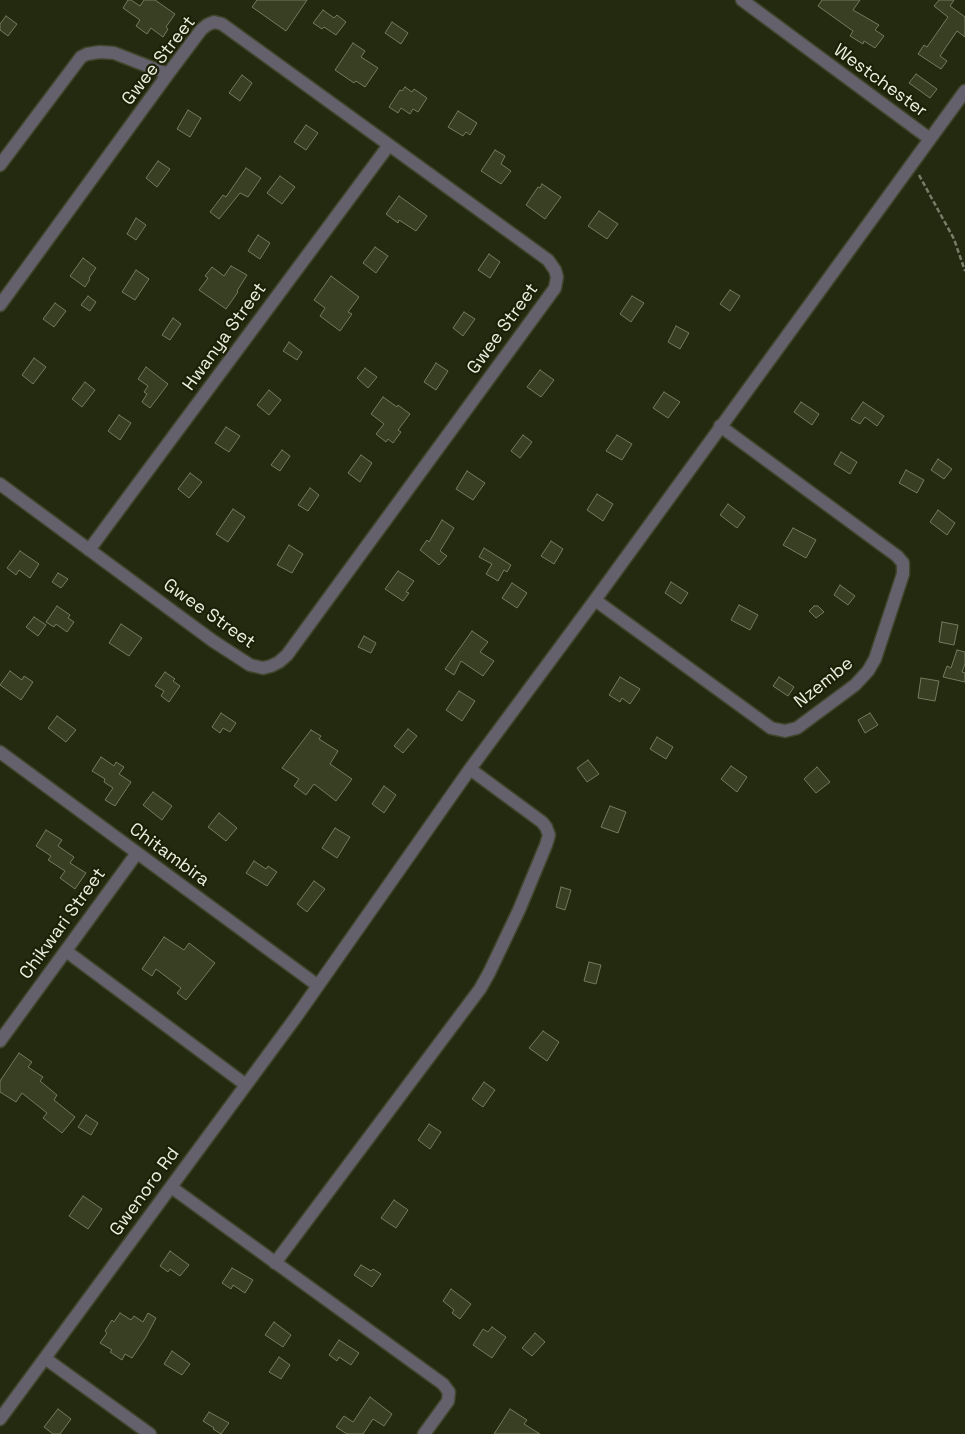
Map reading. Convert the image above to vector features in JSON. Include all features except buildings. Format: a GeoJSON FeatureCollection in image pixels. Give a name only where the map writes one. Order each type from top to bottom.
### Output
{"type":"FeatureCollection","features":[{"type":"Feature","properties":{"kind":"street","name":"Westchester"},"geometry":{"type":"LineString","coordinates":[[595,600],[930,138],[742,0]]}},
{"type":"Feature","properties":{"kind":"street","name":"Gwee Street"},"geometry":{"type":"LineString","coordinates":[[0,306],[201,30],[214,22],[222,24],[548,260],[555,270],[556,283],[549,296],[287,655],[279,662],[263,668],[250,665],[213,641],[0,484]]}},
{"type":"Feature","properties":{"kind":"street"},"geometry":{"type":"LineString","coordinates":[[0,165],[81,57],[100,52],[114,53],[168,74]]}},
{"type":"Feature","properties":{"kind":"street"},"geometry":{"type":"LineString","coordinates":[[930,138],[965,91]]}},
{"type":"Feature","properties":{"kind":"street","name":"Hwanya Street"},"geometry":{"type":"LineString","coordinates":[[89,550],[388,145]]}},
{"type":"Feature","properties":{"kind":"street","name":"Nzembe"},"geometry":{"type":"LineString","coordinates":[[595,600],[771,728],[785,731],[797,728],[855,685],[868,671],[875,659],[902,574],[902,563],[897,556],[720,426]]}},
{"type":"Feature","properties":{"kind":"street","name":"Gwenoro Rd"},"geometry":{"type":"LineString","coordinates":[[0,1419],[246,1085],[470,769],[595,600]]}},
{"type":"Feature","properties":{"kind":"street","name":"Chitambira"},"geometry":{"type":"LineString","coordinates":[[0,752],[318,985]]}},
{"type":"Feature","properties":{"kind":"street"},"geometry":{"type":"LineString","coordinates":[[275,1263],[480,989],[515,919],[546,845],[548,835],[542,822],[470,769]]}},
{"type":"Feature","properties":{"kind":"street","name":"Chikwari Street"},"geometry":{"type":"LineString","coordinates":[[0,1041],[136,852]]}},
{"type":"Feature","properties":{"kind":"street"},"geometry":{"type":"LineString","coordinates":[[66,951],[246,1085]]}},
{"type":"Feature","properties":{"kind":"street"},"geometry":{"type":"LineString","coordinates":[[171,1187],[444,1384],[448,1392],[448,1401],[424,1434]]}},
{"type":"Feature","properties":{"kind":"street"},"geometry":{"type":"LineString","coordinates":[[46,1359],[150,1434]]}},
{"type":"Feature","properties":{"kind":"path"},"geometry":{"type":"LineString","coordinates":[[912,163],[954,239],[965,271]]}}]}
